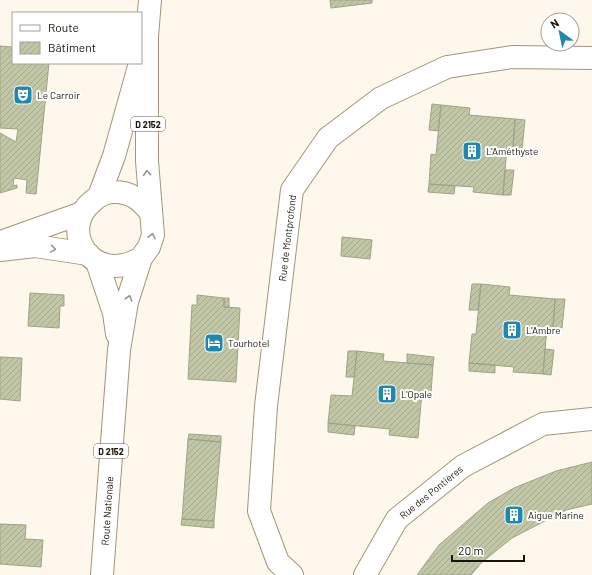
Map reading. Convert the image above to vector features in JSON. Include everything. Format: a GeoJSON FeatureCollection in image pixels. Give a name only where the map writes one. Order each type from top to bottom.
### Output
{"type":"FeatureCollection","features":[{"type":"Feature","properties":{"kind":"street","name":"Route Nationale"},"geometry":{"type":"LineString","coordinates":[[102,575],[119,350],[127,302],[141,258],[149,247],[153,235],[146,161],[147,36],[150,0]]}},
{"type":"Feature","properties":{"kind":"street","name":"Route Nationale"},"geometry":{"type":"LineString","coordinates":[[142,54],[147,36]]}},
{"type":"Feature","properties":{"kind":"street","name":"Rue de Montprofond"},"geometry":{"type":"LineString","coordinates":[[292,575],[278,562],[258,511],[266,406],[292,190],[328,138],[381,98],[446,67],[512,57],[592,58]]}},
{"type":"Feature","properties":{"kind":"street","name":"D 2152"},"geometry":{"type":"LineString","coordinates":[[82,213],[89,203],[98,196],[114,156],[140,64]]}},
{"type":"Feature","properties":{"kind":"street"},"geometry":{"type":"LineString","coordinates":[[98,196],[110,192],[122,192],[138,199],[150,212]]}},
{"type":"Feature","properties":{"kind":"street","name":"Route Nationale"},"geometry":{"type":"LineString","coordinates":[[82,213],[79,225],[79,238],[93,258],[114,313],[119,350]]}},
{"type":"Feature","properties":{"kind":"street"},"geometry":{"type":"LineString","coordinates":[[0,242],[82,213]]}},
{"type":"Feature","properties":{"kind":"street"},"geometry":{"type":"LineString","coordinates":[[0,250],[35,246],[93,258],[104,265],[117,267],[130,264],[141,258]]}},
{"type":"Feature","properties":{"kind":"street","name":"Rue des Pontières"},"geometry":{"type":"LineString","coordinates":[[365,575],[397,519],[463,466],[544,424],[592,419]]}},
{"type":"Feature","properties":{"kind":"building"},"geometry":{"type":"Polygon","coordinates":[[[330,0],[372,0],[372,3],[331,8],[330,0]]]}},
{"type":"Feature","properties":{"kind":"building","name":"Le Carroir"},"geometry":{"type":"Polygon","coordinates":[[[0,46],[12,47],[12,64],[49,64],[36,194],[26,193],[27,180],[14,178],[13,186],[17,185],[17,188],[0,193],[0,133],[16,142],[18,129],[0,128],[0,46]]]}},
{"type":"Feature","properties":{"kind":"building"},"geometry":{"type":"Polygon","coordinates":[[[432,104],[441,105],[438,131],[429,130],[432,104]]]}},
{"type":"Feature","properties":{"kind":"building","name":"L'Améthyste"},"geometry":{"type":"Polygon","coordinates":[[[441,105],[470,108],[469,115],[515,119],[513,148],[507,147],[503,195],[473,192],[474,187],[429,184],[431,154],[436,155],[441,105]]]}},
{"type":"Feature","properties":{"kind":"building"},"geometry":{"type":"Polygon","coordinates":[[[515,119],[525,120],[522,149],[513,148],[515,119]]]}},
{"type":"Feature","properties":{"kind":"building"},"geometry":{"type":"Polygon","coordinates":[[[505,170],[514,170],[511,195],[503,195],[505,170]]]}},
{"type":"Feature","properties":{"kind":"building"},"geometry":{"type":"Polygon","coordinates":[[[429,184],[455,186],[454,194],[428,192],[429,184]]]}},
{"type":"Feature","properties":{"kind":"building"},"geometry":{"type":"Polygon","coordinates":[[[342,237],[372,240],[370,259],[341,256],[342,237]]]}},
{"type":"Feature","properties":{"kind":"building"},"geometry":{"type":"Polygon","coordinates":[[[472,284],[481,284],[478,310],[469,310],[472,284]]]}},
{"type":"Feature","properties":{"kind":"building","name":"L'Ambre"},"geometry":{"type":"Polygon","coordinates":[[[481,284],[510,287],[509,295],[555,299],[553,327],[547,327],[543,374],[513,372],[514,367],[469,363],[472,334],[476,334],[481,284]]]}},
{"type":"Feature","properties":{"kind":"building"},"geometry":{"type":"Polygon","coordinates":[[[30,293],[64,295],[64,306],[60,306],[59,328],[28,326],[30,293]]]}},
{"type":"Feature","properties":{"kind":"building","name":"Tourhotel"},"geometry":{"type":"Polygon","coordinates":[[[197,295],[224,298],[224,307],[240,308],[236,382],[188,379],[192,305],[197,305],[197,295]]]}},
{"type":"Feature","properties":{"kind":"building"},"geometry":{"type":"Polygon","coordinates":[[[224,298],[229,298],[229,307],[224,307],[224,298]]]}},
{"type":"Feature","properties":{"kind":"building"},"geometry":{"type":"Polygon","coordinates":[[[555,299],[565,299],[562,328],[553,327],[555,299]]]}},
{"type":"Feature","properties":{"kind":"building"},"geometry":{"type":"Polygon","coordinates":[[[545,349],[554,350],[551,375],[543,374],[545,349]]]}},
{"type":"Feature","properties":{"kind":"building"},"geometry":{"type":"Polygon","coordinates":[[[348,351],[357,351],[354,377],[346,377],[348,351]]]}},
{"type":"Feature","properties":{"kind":"building","name":"L'Opale"},"geometry":{"type":"Polygon","coordinates":[[[357,351],[384,354],[383,361],[433,365],[431,393],[422,392],[418,438],[389,435],[390,429],[328,423],[331,395],[352,396],[357,351]]]}},
{"type":"Feature","properties":{"kind":"building"},"geometry":{"type":"Polygon","coordinates":[[[407,354],[434,357],[433,365],[407,363],[407,354]]]}},
{"type":"Feature","properties":{"kind":"building"},"geometry":{"type":"Polygon","coordinates":[[[0,357],[22,358],[20,401],[0,399],[0,357]]]}},
{"type":"Feature","properties":{"kind":"building"},"geometry":{"type":"Polygon","coordinates":[[[469,363],[495,365],[495,373],[469,371],[469,363]]]}},
{"type":"Feature","properties":{"kind":"building"},"geometry":{"type":"Polygon","coordinates":[[[328,423],[355,426],[354,435],[328,432],[328,423]]]}},
{"type":"Feature","properties":{"kind":"building"},"geometry":{"type":"Polygon","coordinates":[[[189,434],[221,436],[221,442],[188,439],[189,434]]]}},
{"type":"Feature","properties":{"kind":"building"},"geometry":{"type":"Polygon","coordinates":[[[188,439],[221,442],[214,521],[182,519],[188,439]]]}},
{"type":"Feature","properties":{"kind":"building","name":"Aigue Marine"},"geometry":{"type":"Polygon","coordinates":[[[592,462],[592,504],[566,510],[512,538],[481,563],[471,575],[417,575],[439,545],[488,503],[514,488],[556,471],[592,462]]]}},
{"type":"Feature","properties":{"kind":"building"},"geometry":{"type":"Polygon","coordinates":[[[182,519],[214,521],[214,528],[181,525],[182,519]]]}},
{"type":"Feature","properties":{"kind":"building"},"geometry":{"type":"Polygon","coordinates":[[[0,524],[26,525],[25,539],[43,540],[41,567],[0,564],[0,524]]]}},
{"type":"Feature","properties":{"kind":"place","name":"Le Carroir"},"geometry":{"type":"Point","coordinates":[23,95]}},
{"type":"Feature","properties":{"kind":"place","name":"L'Améthyste"},"geometry":{"type":"Point","coordinates":[472,151]}},
{"type":"Feature","properties":{"kind":"place","name":"L'Ambre"},"geometry":{"type":"Point","coordinates":[512,330]}},
{"type":"Feature","properties":{"kind":"place","name":"Tourhotel"},"geometry":{"type":"Point","coordinates":[214,343]}},
{"type":"Feature","properties":{"kind":"place","name":"L'Opale"},"geometry":{"type":"Point","coordinates":[387,394]}},
{"type":"Feature","properties":{"kind":"place","name":"Aigue Marine"},"geometry":{"type":"Point","coordinates":[514,515]}}]}
